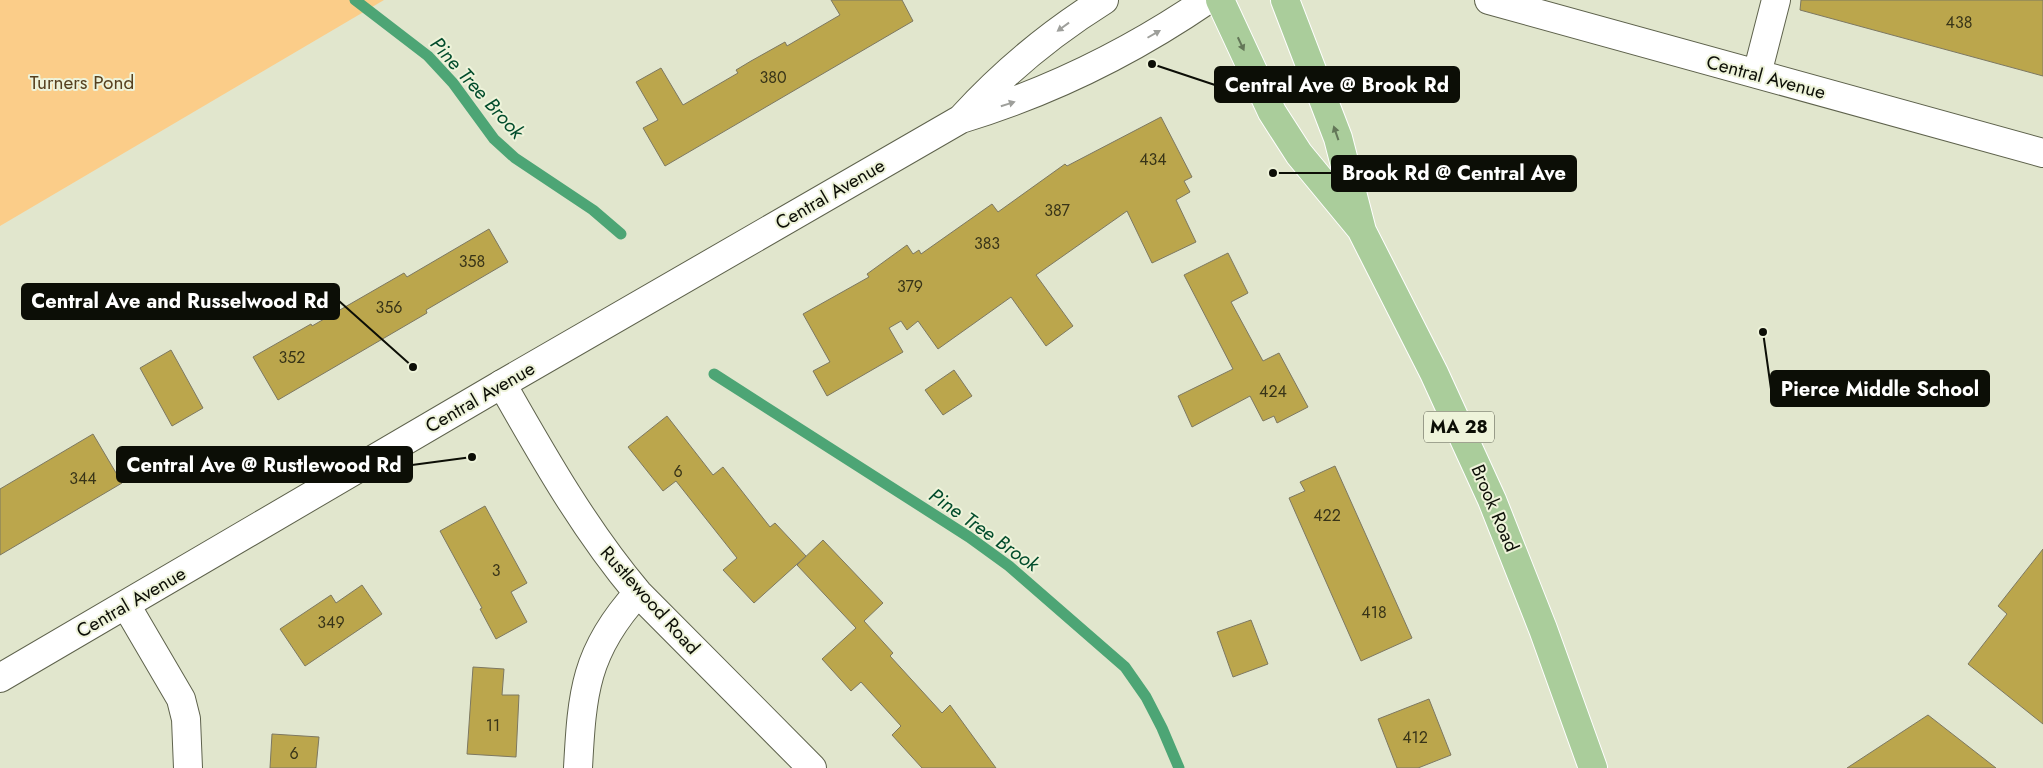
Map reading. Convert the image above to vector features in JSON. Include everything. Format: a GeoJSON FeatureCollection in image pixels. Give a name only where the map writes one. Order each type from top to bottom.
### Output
{"type":"FeatureCollection","features":[{"type":"Feature","properties":{"kind":"main road","name":"Brook Road"},"geometry":{"type":"LineString","coordinates":[[1220,0],[1272,112],[1298,154],[1362,231]]}},
{"type":"Feature","properties":{"kind":"main road","name":"Brook Road"},"geometry":{"type":"LineString","coordinates":[[1285,0],[1338,138],[1362,231],[1434,373],[1492,500],[1540,620],[1593,768]]}},
{"type":"Feature","properties":{"kind":"street","name":"Central Avenue"},"geometry":{"type":"LineString","coordinates":[[961,119],[998,79],[1042,43],[1104,0]]}},
{"type":"Feature","properties":{"kind":"street","name":"Central Avenue"},"geometry":{"type":"LineString","coordinates":[[0,678],[502,384],[961,119],[1015,102],[1103,63],[1207,0]]}},
{"type":"Feature","properties":{"kind":"street","name":"Central Avenue"},"geometry":{"type":"LineString","coordinates":[[1489,0],[2043,154]]}},
{"type":"Feature","properties":{"kind":"street"},"geometry":{"type":"LineString","coordinates":[[1757,74],[1776,0]]}},
{"type":"Feature","properties":{"kind":"street","name":"Rustlewood Road"},"geometry":{"type":"LineString","coordinates":[[502,384],[592,536],[638,593],[812,768]]}},
{"type":"Feature","properties":{"kind":"street"},"geometry":{"type":"LineString","coordinates":[[578,768],[581,712],[590,669],[609,628],[638,593]]}},
{"type":"Feature","properties":{"kind":"street"},"geometry":{"type":"LineString","coordinates":[[126,605],[181,699],[186,719],[188,768]]}},
{"type":"Feature","properties":{"kind":"green space","name":"Turners Pond"},"geometry":{"type":"Polygon","coordinates":[[[0,0],[384,0],[0,226],[0,0]]]}},
{"type":"Feature","properties":{"kind":"building"},"geometry":{"type":"Polygon","coordinates":[[[831,0],[902,0],[913,21],[665,166],[643,128],[658,120],[636,82],[661,68],[683,105],[738,73],[736,70],[751,61],[785,42],[787,46],[840,15],[831,0]]]}},
{"type":"Feature","properties":{"kind":"building"},"geometry":{"type":"Polygon","coordinates":[[[1801,0],[2043,0],[2043,76],[1800,10],[1801,0]]]}},
{"type":"Feature","properties":{"kind":"building"},"geometry":{"type":"Polygon","coordinates":[[[1161,117],[1192,177],[1184,181],[1190,192],[1176,200],[1196,242],[1152,263],[1127,211],[1036,275],[1073,326],[1046,346],[1011,297],[938,349],[918,321],[907,330],[901,321],[889,328],[903,352],[827,396],[813,371],[830,362],[803,314],[869,277],[867,274],[907,245],[913,254],[919,250],[921,254],[992,204],[998,212],[1065,164],[1067,166],[1161,117]]]}},
{"type":"Feature","properties":{"kind":"building"},"geometry":{"type":"Polygon","coordinates":[[[489,229],[508,262],[426,310],[427,313],[278,400],[253,357],[311,324],[312,326],[404,273],[407,277],[489,229]]]}},
{"type":"Feature","properties":{"kind":"building"},"geometry":{"type":"Polygon","coordinates":[[[1228,253],[1248,293],[1231,302],[1263,361],[1279,353],[1308,407],[1277,423],[1274,416],[1263,421],[1250,396],[1192,427],[1178,396],[1233,369],[1184,275],[1228,253]]]}},
{"type":"Feature","properties":{"kind":"building"},"geometry":{"type":"Polygon","coordinates":[[[171,350],[203,408],[172,426],[140,368],[171,350]]]}},
{"type":"Feature","properties":{"kind":"building"},"geometry":{"type":"Polygon","coordinates":[[[954,370],[972,396],[943,415],[925,390],[954,370]]]}},
{"type":"Feature","properties":{"kind":"building"},"geometry":{"type":"Polygon","coordinates":[[[667,416],[713,475],[723,467],[770,527],[775,523],[806,556],[754,603],[723,570],[737,558],[676,481],[663,491],[628,447],[667,416]]]}},
{"type":"Feature","properties":{"kind":"building"},"geometry":{"type":"Polygon","coordinates":[[[93,434],[122,483],[0,555],[0,489],[93,434]]]}},
{"type":"Feature","properties":{"kind":"building"},"geometry":{"type":"Polygon","coordinates":[[[1335,466],[1412,638],[1361,661],[1289,498],[1305,491],[1300,482],[1335,466]]]}},
{"type":"Feature","properties":{"kind":"building"},"geometry":{"type":"Polygon","coordinates":[[[485,506],[527,583],[511,592],[527,622],[496,639],[480,609],[482,608],[440,531],[485,506]]]}},
{"type":"Feature","properties":{"kind":"building"},"geometry":{"type":"Polygon","coordinates":[[[823,540],[883,603],[864,621],[893,653],[890,656],[942,713],[950,705],[996,768],[922,768],[892,735],[901,726],[861,682],[851,691],[822,659],[856,628],[797,565],[823,540]]]}},
{"type":"Feature","properties":{"kind":"building"},"geometry":{"type":"Polygon","coordinates":[[[2043,549],[2043,724],[1968,664],[2007,614],[1998,606],[2043,549]]]}},
{"type":"Feature","properties":{"kind":"building"},"geometry":{"type":"Polygon","coordinates":[[[362,585],[382,614],[305,666],[280,629],[331,595],[336,603],[362,585]]]}},
{"type":"Feature","properties":{"kind":"building"},"geometry":{"type":"Polygon","coordinates":[[[1251,620],[1268,664],[1233,677],[1217,632],[1251,620]]]}},
{"type":"Feature","properties":{"kind":"building"},"geometry":{"type":"Polygon","coordinates":[[[473,667],[504,669],[502,695],[519,695],[516,757],[467,754],[473,667]]]}},
{"type":"Feature","properties":{"kind":"building"},"geometry":{"type":"Polygon","coordinates":[[[1429,699],[1451,755],[1418,768],[1397,768],[1378,719],[1429,699]]]}},
{"type":"Feature","properties":{"kind":"building"},"geometry":{"type":"Polygon","coordinates":[[[1928,715],[1996,768],[1847,768],[1928,715]]]}},
{"type":"Feature","properties":{"kind":"building"},"geometry":{"type":"Polygon","coordinates":[[[272,734],[319,737],[316,768],[270,768],[272,734]]]}},
{"type":"Feature","properties":{"kind":"waterway","name":"Pine Tree Brook"},"geometry":{"type":"LineString","coordinates":[[355,0],[428,56],[453,83],[494,139],[515,158],[593,210],[621,234]]}},
{"type":"Feature","properties":{"kind":"waterway","name":"Pine Tree Brook"},"geometry":{"type":"LineString","coordinates":[[714,374],[969,537],[1009,566],[1125,667],[1146,697],[1179,768]]}},
{"type":"Feature","properties":{"kind":"place","name":"Central Ave @ Brook Rd"},"geometry":{"type":"Point","coordinates":[1152,64]}},
{"type":"Feature","properties":{"kind":"place","name":"Brook Rd @ Central Ave"},"geometry":{"type":"Point","coordinates":[1273,173]}},
{"type":"Feature","properties":{"kind":"place","name":"Pierce Middle School"},"geometry":{"type":"Point","coordinates":[1763,332]}},
{"type":"Feature","properties":{"kind":"place","name":"Central Ave and Russelwood Rd"},"geometry":{"type":"Point","coordinates":[413,367]}},
{"type":"Feature","properties":{"kind":"place","name":"Central Ave @ Rustlewood Rd"},"geometry":{"type":"Point","coordinates":[472,457]}}]}
